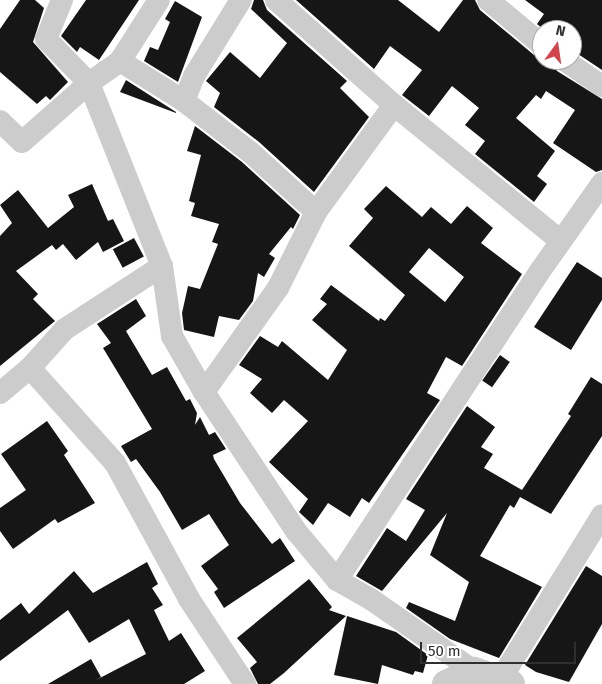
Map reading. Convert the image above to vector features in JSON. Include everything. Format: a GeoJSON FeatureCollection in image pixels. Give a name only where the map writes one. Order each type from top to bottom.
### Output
{"type":"FeatureCollection","features":[{"type":"Feature","properties":{"kind":"street"},"geometry":{"type":"LineString","coordinates":[[62,0],[46,39],[89,83],[162,266],[172,336],[204,392],[296,531],[337,580],[372,600],[474,671],[505,683],[602,515]]}},
{"type":"Feature","properties":{"kind":"street"},"geometry":{"type":"LineString","coordinates":[[0,121],[22,142],[89,83],[120,62],[159,0]]}},
{"type":"Feature","properties":{"kind":"street"},"geometry":{"type":"LineString","coordinates":[[184,101],[194,76],[241,0]]}},
{"type":"Feature","properties":{"kind":"street"},"geometry":{"type":"LineString","coordinates":[[276,0],[394,105],[561,241]]}},
{"type":"Feature","properties":{"kind":"street"},"geometry":{"type":"LineString","coordinates":[[488,0],[532,37]]}},
{"type":"Feature","properties":{"kind":"street"},"geometry":{"type":"LineString","coordinates":[[120,62],[184,101],[250,152],[316,212]]}},
{"type":"Feature","properties":{"kind":"street"},"geometry":{"type":"LineString","coordinates":[[579,70],[602,86]]}},
{"type":"Feature","properties":{"kind":"street"},"geometry":{"type":"LineString","coordinates":[[204,392],[278,288],[316,212],[394,105]]}},
{"type":"Feature","properties":{"kind":"street"},"geometry":{"type":"LineString","coordinates":[[337,580],[561,241],[602,183]]}},
{"type":"Feature","properties":{"kind":"street"},"geometry":{"type":"LineString","coordinates":[[0,393],[30,368],[64,329],[162,266]]}},
{"type":"Feature","properties":{"kind":"street"},"geometry":{"type":"LineString","coordinates":[[30,368],[114,463],[188,599],[245,684]]}},
{"type":"Feature","properties":{"kind":"street"},"geometry":{"type":"LineString","coordinates":[[446,684],[474,671]]}},
{"type":"Feature","properties":{"kind":"building"},"geometry":{"type":"Polygon","coordinates":[[[20,0],[35,0],[44,8],[33,42],[68,82],[50,100],[46,96],[37,104],[0,72],[0,29],[20,0]]]}},
{"type":"Feature","properties":{"kind":"building"},"geometry":{"type":"Polygon","coordinates":[[[86,0],[139,0],[99,60],[80,47],[77,52],[61,36],[86,0]]]}},
{"type":"Feature","properties":{"kind":"building"},"geometry":{"type":"Polygon","coordinates":[[[254,0],[263,0],[267,10],[347,81],[340,88],[369,117],[314,192],[259,142],[214,107],[220,93],[206,81],[230,52],[260,78],[287,43],[251,9],[254,0]]]}},
{"type":"Feature","properties":{"kind":"building"},"geometry":{"type":"Polygon","coordinates":[[[296,0],[398,0],[439,32],[463,0],[475,0],[480,10],[532,53],[532,70],[556,70],[602,99],[602,170],[596,172],[553,143],[575,110],[546,91],[541,99],[536,95],[516,118],[555,151],[537,176],[547,184],[534,202],[475,154],[485,141],[465,125],[479,108],[452,86],[429,116],[402,95],[422,70],[390,46],[374,69],[296,0]]]}},
{"type":"Feature","properties":{"kind":"building"},"geometry":{"type":"Polygon","coordinates":[[[525,0],[602,0],[602,70],[582,57],[582,20],[540,20],[544,14],[525,0]]]}},
{"type":"Feature","properties":{"kind":"building"},"geometry":{"type":"Polygon","coordinates":[[[175,1],[202,17],[178,82],[144,61],[150,47],[158,50],[170,22],[165,19],[175,1]]]}},
{"type":"Feature","properties":{"kind":"building"},"geometry":{"type":"Polygon","coordinates":[[[126,80],[176,112],[176,113],[120,92],[126,80]]]}},
{"type":"Feature","properties":{"kind":"building"},"geometry":{"type":"Polygon","coordinates":[[[195,126],[242,162],[300,215],[293,229],[291,227],[269,254],[275,258],[264,277],[258,273],[253,301],[239,320],[219,316],[214,337],[184,330],[182,313],[188,286],[200,289],[218,244],[212,242],[219,224],[191,216],[195,203],[189,201],[201,155],[187,151],[195,126]]]}},
{"type":"Feature","properties":{"kind":"building"},"geometry":{"type":"Polygon","coordinates":[[[92,184],[108,221],[113,219],[124,241],[103,252],[98,242],[76,260],[63,244],[56,250],[52,245],[16,271],[38,294],[33,299],[55,321],[0,366],[0,236],[12,223],[0,205],[18,190],[48,228],[74,207],[68,195],[92,184]]]}},
{"type":"Feature","properties":{"kind":"building"},"geometry":{"type":"Polygon","coordinates":[[[386,186],[422,217],[431,207],[451,224],[467,206],[493,228],[481,243],[522,274],[462,366],[446,357],[427,393],[440,400],[369,503],[362,498],[350,517],[328,503],[313,525],[299,512],[308,499],[269,462],[308,421],[284,400],[272,413],[250,393],[262,379],[239,365],[260,336],[278,347],[282,341],[328,380],[347,350],[312,320],[327,304],[320,299],[331,285],[379,321],[380,318],[385,321],[405,295],[349,246],[373,218],[364,209],[386,186]],[[429,248],[409,272],[445,302],[464,277],[429,248]]]}},
{"type":"Feature","properties":{"kind":"building"},"geometry":{"type":"Polygon","coordinates":[[[134,238],[144,257],[123,268],[113,249],[134,238]]]}},
{"type":"Feature","properties":{"kind":"building"},"geometry":{"type":"Polygon","coordinates":[[[577,262],[602,278],[602,300],[571,350],[534,327],[577,262]]]}},
{"type":"Feature","properties":{"kind":"building"},"geometry":{"type":"Polygon","coordinates":[[[136,299],[146,316],[126,331],[152,375],[167,367],[186,401],[190,399],[197,413],[195,425],[200,417],[209,435],[215,432],[226,449],[213,455],[214,459],[240,503],[272,544],[280,538],[295,561],[224,608],[214,592],[218,589],[201,566],[229,545],[209,514],[182,530],[160,492],[136,459],[131,462],[121,446],[152,429],[103,348],[111,343],[97,324],[136,299]]]}},
{"type":"Feature","properties":{"kind":"building"},"geometry":{"type":"Polygon","coordinates":[[[500,355],[510,362],[492,387],[482,380],[500,355]]]}},
{"type":"Feature","properties":{"kind":"building"},"geometry":{"type":"Polygon","coordinates":[[[591,377],[602,384],[602,436],[551,514],[520,497],[514,508],[510,505],[480,556],[542,587],[499,658],[450,639],[406,608],[409,602],[455,621],[469,582],[430,555],[447,513],[382,591],[356,576],[387,528],[406,541],[425,510],[406,499],[467,406],[495,427],[481,447],[493,454],[484,468],[522,490],[571,416],[568,414],[591,377]]]}},
{"type":"Feature","properties":{"kind":"building"},"geometry":{"type":"Polygon","coordinates":[[[47,421],[68,451],[64,455],[95,503],[58,523],[55,519],[13,549],[0,531],[0,508],[26,490],[1,454],[47,421]]]}},
{"type":"Feature","properties":{"kind":"building"},"geometry":{"type":"Polygon","coordinates":[[[147,562],[158,584],[152,588],[163,605],[154,610],[169,641],[181,633],[205,671],[184,684],[48,684],[91,659],[101,677],[96,680],[146,654],[129,619],[89,643],[68,610],[0,661],[0,620],[21,603],[29,614],[74,571],[93,593],[147,562]]]}},
{"type":"Feature","properties":{"kind":"building"},"geometry":{"type":"Polygon","coordinates":[[[586,566],[602,576],[602,624],[569,682],[536,672],[525,665],[586,566]]]}},
{"type":"Feature","properties":{"kind":"building"},"geometry":{"type":"Polygon","coordinates":[[[309,579],[332,607],[329,610],[346,616],[270,684],[258,684],[250,668],[257,662],[237,638],[309,579]]]}},
{"type":"Feature","properties":{"kind":"building"},"geometry":{"type":"Polygon","coordinates":[[[347,616],[396,632],[428,655],[423,673],[415,671],[413,675],[382,665],[378,684],[334,675],[347,616]]]}}]}
